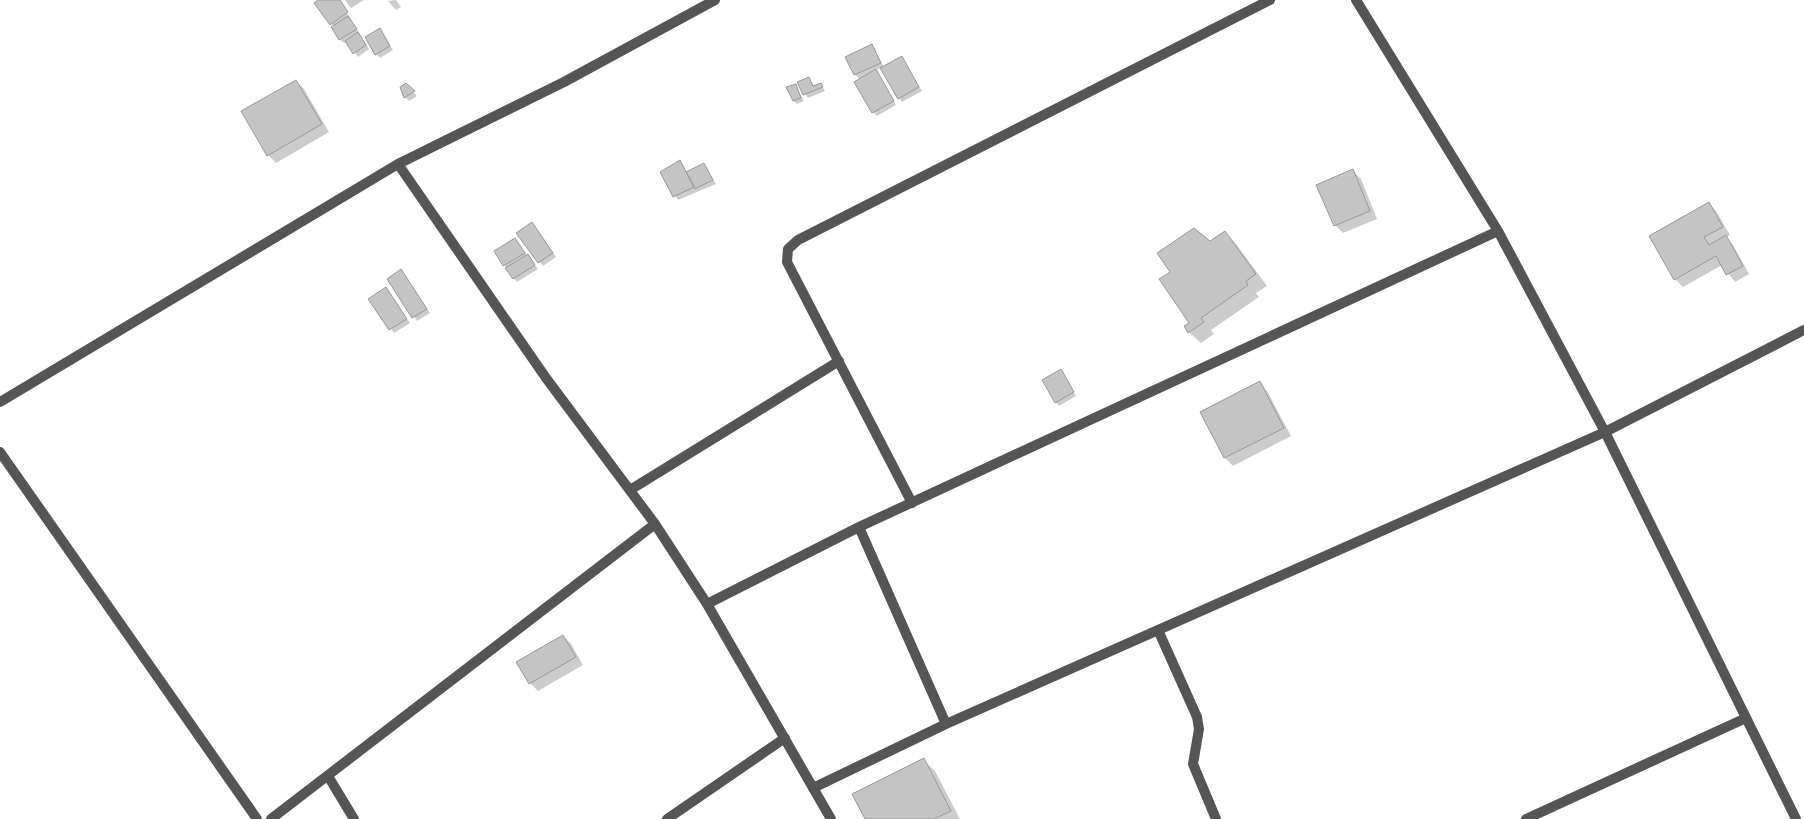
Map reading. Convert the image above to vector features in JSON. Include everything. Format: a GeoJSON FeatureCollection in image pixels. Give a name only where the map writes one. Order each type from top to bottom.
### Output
{"type":"FeatureCollection","features":[{"type":"Feature","properties":{"kind":"street"},"geometry":{"type":"LineString","coordinates":[[0,402],[398,164],[564,82],[715,0]]}},
{"type":"Feature","properties":{"kind":"street"},"geometry":{"type":"LineString","coordinates":[[912,503],[787,262],[788,250],[798,240],[1270,0]]}},
{"type":"Feature","properties":{"kind":"street"},"geometry":{"type":"LineString","coordinates":[[1356,0],[1498,231],[1605,432],[1796,819]]}},
{"type":"Feature","properties":{"kind":"street"},"geometry":{"type":"LineString","coordinates":[[398,164],[546,378],[655,524],[707,604],[831,819]]}},
{"type":"Feature","properties":{"kind":"street"},"geometry":{"type":"LineString","coordinates":[[707,604],[859,527],[1498,231]]}},
{"type":"Feature","properties":{"kind":"street"},"geometry":{"type":"LineString","coordinates":[[813,788],[946,724],[1605,432],[1804,330]]}},
{"type":"Feature","properties":{"kind":"street"},"geometry":{"type":"LineString","coordinates":[[630,490],[839,361]]}},
{"type":"Feature","properties":{"kind":"street"},"geometry":{"type":"LineString","coordinates":[[0,452],[257,819]]}},
{"type":"Feature","properties":{"kind":"street"},"geometry":{"type":"LineString","coordinates":[[271,819],[655,524]]}},
{"type":"Feature","properties":{"kind":"street"},"geometry":{"type":"LineString","coordinates":[[859,527],[946,724]]}},
{"type":"Feature","properties":{"kind":"street"},"geometry":{"type":"LineString","coordinates":[[1158,630],[1197,717],[1199,729],[1193,764],[1216,819]]}},
{"type":"Feature","properties":{"kind":"street"},"geometry":{"type":"LineString","coordinates":[[1526,819],[1746,718]]}},
{"type":"Feature","properties":{"kind":"street"},"geometry":{"type":"LineString","coordinates":[[668,819],[785,738]]}},
{"type":"Feature","properties":{"kind":"street"},"geometry":{"type":"LineString","coordinates":[[328,776],[354,819]]}},
{"type":"Feature","properties":{"kind":"building"},"geometry":{"type":"Polygon","coordinates":[[[318,0],[340,0],[348,12],[330,25],[314,3],[318,0]]]}},
{"type":"Feature","properties":{"kind":"building"},"geometry":{"type":"Polygon","coordinates":[[[348,16],[357,29],[339,40],[331,27],[348,16]]]}},
{"type":"Feature","properties":{"kind":"building"},"geometry":{"type":"Polygon","coordinates":[[[380,28],[390,46],[375,55],[365,37],[380,28]]]}},
{"type":"Feature","properties":{"kind":"building"},"geometry":{"type":"Polygon","coordinates":[[[358,32],[366,45],[353,54],[345,41],[358,32]]]}},
{"type":"Feature","properties":{"kind":"building"},"geometry":{"type":"Polygon","coordinates":[[[872,44],[881,63],[854,75],[845,57],[872,44]]]}},
{"type":"Feature","properties":{"kind":"building"},"geometry":{"type":"Polygon","coordinates":[[[902,56],[919,87],[898,99],[880,68],[902,56]]]}},
{"type":"Feature","properties":{"kind":"building"},"geometry":{"type":"Polygon","coordinates":[[[876,69],[894,101],[872,113],[854,82],[876,69]]]}},
{"type":"Feature","properties":{"kind":"building"},"geometry":{"type":"Polygon","coordinates":[[[809,77],[813,86],[821,83],[823,87],[803,95],[797,82],[809,77]]]}},
{"type":"Feature","properties":{"kind":"building"},"geometry":{"type":"Polygon","coordinates":[[[296,80],[322,124],[267,156],[241,111],[296,80]]]}},
{"type":"Feature","properties":{"kind":"building"},"geometry":{"type":"Polygon","coordinates":[[[406,83],[415,91],[404,98],[400,87],[406,83]]]}},
{"type":"Feature","properties":{"kind":"building"},"geometry":{"type":"Polygon","coordinates":[[[796,84],[801,98],[793,101],[786,87],[796,84]]]}},
{"type":"Feature","properties":{"kind":"building"},"geometry":{"type":"Polygon","coordinates":[[[680,160],[694,187],[673,197],[660,172],[680,160]]]}},
{"type":"Feature","properties":{"kind":"building"},"geometry":{"type":"Polygon","coordinates":[[[704,163],[713,180],[695,189],[686,172],[704,163]]]}},
{"type":"Feature","properties":{"kind":"building"},"geometry":{"type":"Polygon","coordinates":[[[1353,169],[1370,211],[1334,226],[1316,185],[1353,169]]]}},
{"type":"Feature","properties":{"kind":"building"},"geometry":{"type":"Polygon","coordinates":[[[1709,202],[1723,227],[1704,237],[1709,245],[1726,235],[1743,266],[1726,275],[1716,256],[1674,280],[1649,236],[1709,202]]]}},
{"type":"Feature","properties":{"kind":"building"},"geometry":{"type":"Polygon","coordinates":[[[532,222],[553,253],[538,263],[516,233],[532,222]]]}},
{"type":"Feature","properties":{"kind":"building"},"geometry":{"type":"Polygon","coordinates":[[[1194,228],[1210,241],[1225,231],[1256,274],[1246,281],[1248,285],[1201,318],[1204,322],[1188,333],[1184,326],[1189,323],[1159,279],[1170,272],[1157,253],[1194,228]]]}},
{"type":"Feature","properties":{"kind":"building"},"geometry":{"type":"Polygon","coordinates":[[[515,238],[525,253],[503,266],[494,251],[515,238]]]}},
{"type":"Feature","properties":{"kind":"building"},"geometry":{"type":"Polygon","coordinates":[[[528,254],[535,265],[513,279],[505,268],[528,254]]]}},
{"type":"Feature","properties":{"kind":"building"},"geometry":{"type":"Polygon","coordinates":[[[401,269],[427,309],[412,318],[387,279],[401,269]]]}},
{"type":"Feature","properties":{"kind":"building"},"geometry":{"type":"Polygon","coordinates":[[[386,287],[407,319],[389,330],[368,299],[386,287]]]}},
{"type":"Feature","properties":{"kind":"building"},"geometry":{"type":"Polygon","coordinates":[[[1061,369],[1074,392],[1055,403],[1042,380],[1061,369]]]}},
{"type":"Feature","properties":{"kind":"building"},"geometry":{"type":"Polygon","coordinates":[[[1260,381],[1284,428],[1224,458],[1200,412],[1260,381]]]}},
{"type":"Feature","properties":{"kind":"building"},"geometry":{"type":"Polygon","coordinates":[[[563,635],[576,657],[529,684],[516,662],[563,635]]]}},
{"type":"Feature","properties":{"kind":"building"},"geometry":{"type":"Polygon","coordinates":[[[924,758],[951,811],[934,819],[865,819],[852,794],[924,758]]]}}]}
